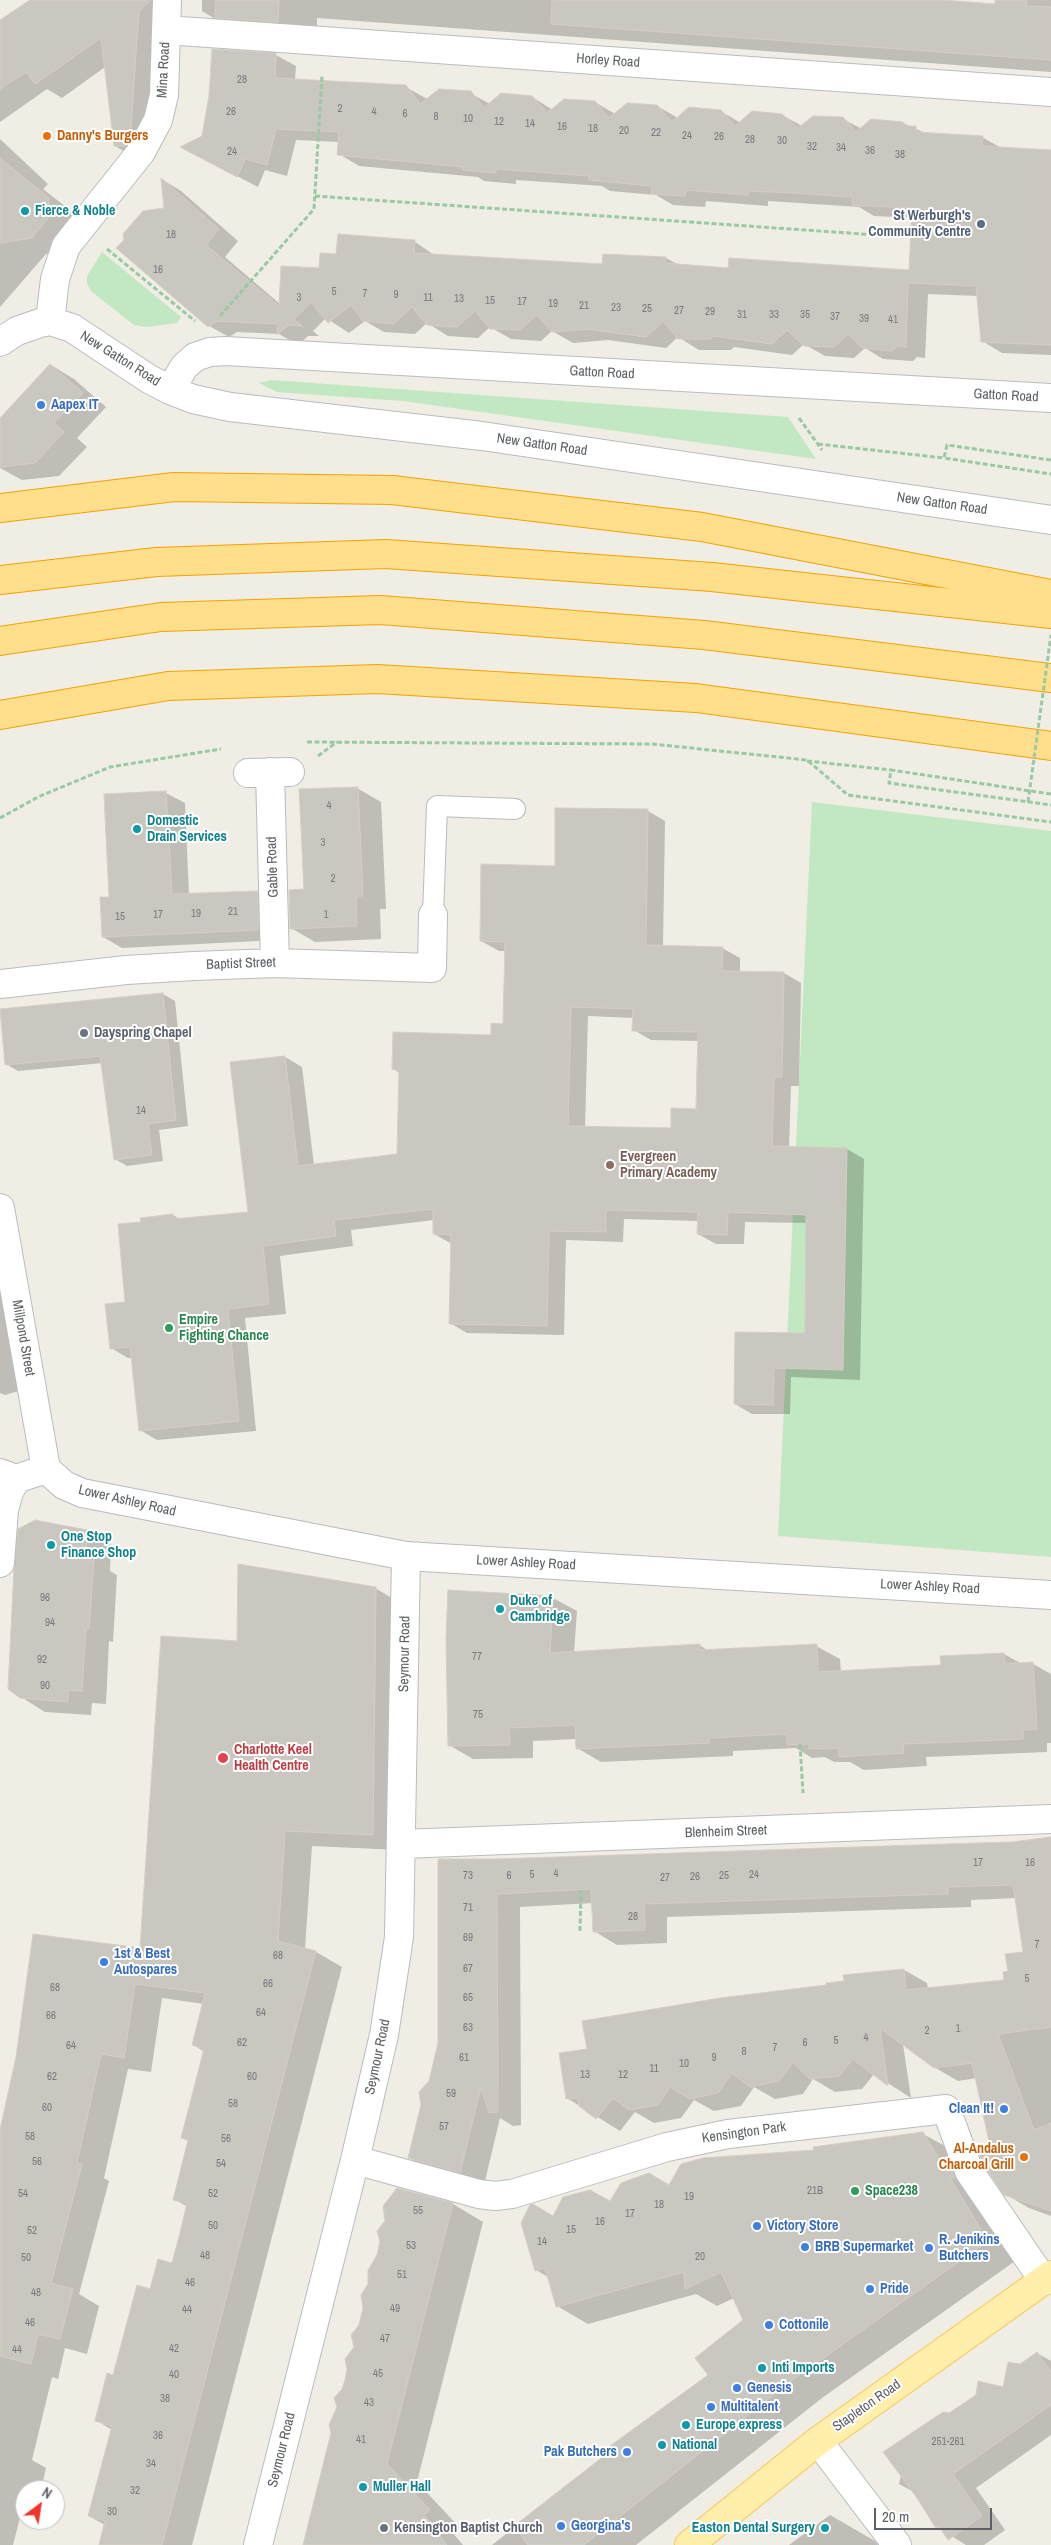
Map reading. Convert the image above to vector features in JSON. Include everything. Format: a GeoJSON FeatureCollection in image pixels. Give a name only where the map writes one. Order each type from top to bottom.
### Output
{"type":"FeatureCollection","features":[{"type":"Feature","properties":{"kind":"highway"},"geometry":{"type":"LineString","coordinates":[[0,508],[174,487],[392,490],[702,527],[1051,594]]}},
{"type":"Feature","properties":{"kind":"highway"},"geometry":{"type":"LineString","coordinates":[[0,580],[156,562],[386,554],[712,577],[1051,614]]}},
{"type":"Feature","properties":{"kind":"highway"},"geometry":{"type":"LineString","coordinates":[[0,641],[161,617],[381,610],[704,635],[1051,678]]}},
{"type":"Feature","properties":{"kind":"highway"},"geometry":{"type":"LineString","coordinates":[[0,715],[168,686],[376,679],[696,698],[1051,746]]}},
{"type":"Feature","properties":{"kind":"main road","name":"Stapleton Road"},"geometry":{"type":"LineString","coordinates":[[689,2545],[818,2442],[1047,2278]]}},
{"type":"Feature","properties":{"kind":"street","name":"Mina Road"},"geometry":{"type":"LineString","coordinates":[[50,322],[55,279],[66,246],[141,152],[158,120],[164,95],[167,0]]}},
{"type":"Feature","properties":{"kind":"street","name":"Horley Road"},"geometry":{"type":"LineString","coordinates":[[166,30],[1051,92]]}},
{"type":"Feature","properties":{"kind":"street"},"geometry":{"type":"LineString","coordinates":[[0,342],[17,331],[40,323],[50,322]]}},
{"type":"Feature","properties":{"kind":"street","name":"New Gatton Road"},"geometry":{"type":"LineString","coordinates":[[50,322],[72,328],[149,379],[170,390],[193,399],[230,407],[482,436],[1051,520]]}},
{"type":"Feature","properties":{"kind":"street","name":"Gatton Road"},"geometry":{"type":"LineString","coordinates":[[170,390],[184,367],[195,357],[210,352],[225,352],[1051,398]]}},
{"type":"Feature","properties":{"kind":"street","name":"Gable Road"},"geometry":{"type":"LineString","coordinates":[[269,772],[275,962]]}},
{"type":"Feature","properties":{"kind":"street","name":"Baptist Street"},"geometry":{"type":"LineString","coordinates":[[0,984],[126,970],[275,962],[432,968],[433,915]]}},
{"type":"Feature","properties":{"kind":"street","name":"Millpond Street"},"geometry":{"type":"LineString","coordinates":[[0,1208],[46,1469]]}},
{"type":"Feature","properties":{"kind":"street"},"geometry":{"type":"LineString","coordinates":[[0,1563],[4,1510],[9,1492],[8,1476],[46,1469]]}},
{"type":"Feature","properties":{"kind":"street","name":"Lower Ashley Road"},"geometry":{"type":"LineString","coordinates":[[46,1469],[64,1485],[82,1493],[406,1556],[1051,1595]]}},
{"type":"Feature","properties":{"kind":"street","name":"Seymour Road"},"geometry":{"type":"LineString","coordinates":[[258,2545],[356,2160],[384,2035],[399,1937],[406,1556]]}},
{"type":"Feature","properties":{"kind":"street","name":"Blenheim Street"},"geometry":{"type":"LineString","coordinates":[[402,1844],[1051,1819]]}},
{"type":"Feature","properties":{"kind":"street","name":"Kensington Park"},"geometry":{"type":"LineString","coordinates":[[356,2160],[479,2194],[495,2196],[512,2194],[667,2147],[728,2134],[946,2109],[969,2171],[1047,2278]]}},
{"type":"Feature","properties":{"kind":"street"},"geometry":{"type":"LineString","coordinates":[[818,2442],[897,2545]]}},
{"type":"Feature","properties":{"kind":"lane"},"geometry":{"type":"LineString","coordinates":[[433,915],[436,806],[515,808]]}},
{"type":"Feature","properties":{"kind":"path"},"geometry":{"type":"LineString","coordinates":[[216,322],[314,209],[322,68]]}},
{"type":"Feature","properties":{"kind":"path"},"geometry":{"type":"LineString","coordinates":[[315,196],[906,237]]}},
{"type":"Feature","properties":{"kind":"path"},"geometry":{"type":"LineString","coordinates":[[101,243],[196,322]]}},
{"type":"Feature","properties":{"kind":"path"},"geometry":{"type":"LineString","coordinates":[[818,444],[944,458],[1051,474]]}},
{"type":"Feature","properties":{"kind":"path"},"geometry":{"type":"LineString","coordinates":[[944,458],[947,445],[1051,460]]}},
{"type":"Feature","properties":{"kind":"path"},"geometry":{"type":"LineString","coordinates":[[1028,802],[1051,635]]}},
{"type":"Feature","properties":{"kind":"path"},"geometry":{"type":"LineString","coordinates":[[300,742],[652,744],[891,770],[1051,794]]}},
{"type":"Feature","properties":{"kind":"path"},"geometry":{"type":"LineString","coordinates":[[0,818],[38,797],[110,767],[222,749]]}},
{"type":"Feature","properties":{"kind":"path"},"geometry":{"type":"LineString","coordinates":[[806,760],[848,795],[1051,822]]}},
{"type":"Feature","properties":{"kind":"path"},"geometry":{"type":"LineString","coordinates":[[891,770],[889,783],[1051,805]]}},
{"type":"Feature","properties":{"kind":"path"},"geometry":{"type":"LineString","coordinates":[[800,1744],[804,1829]]}},
{"type":"Feature","properties":{"kind":"path"},"geometry":{"type":"LineString","coordinates":[[580,1931],[581,1890]]}},
{"type":"Feature","properties":{"kind":"green space"},"geometry":{"type":"Polygon","coordinates":[[[102,252],[181,317],[177,323],[147,327],[134,325],[92,292],[87,284],[87,276],[102,252]]]}},
{"type":"Feature","properties":{"kind":"green space"},"geometry":{"type":"Polygon","coordinates":[[[271,380],[788,417],[816,459],[403,401],[277,392],[259,383],[271,380]]]}},
{"type":"Feature","properties":{"kind":"green space"},"geometry":{"type":"Polygon","coordinates":[[[812,802],[1051,831],[1051,1557],[778,1536],[812,802]]]}},
{"type":"Feature","properties":{"kind":"building"},"geometry":{"type":"Polygon","coordinates":[[[30,0],[151,0],[139,11],[130,140],[126,146],[114,146],[101,38],[35,84],[26,72],[0,89],[0,20],[30,0]]]}},
{"type":"Feature","properties":{"kind":"building"},"geometry":{"type":"Polygon","coordinates":[[[216,0],[279,0],[278,22],[215,18],[216,0]]]}},
{"type":"Feature","properties":{"kind":"building"},"geometry":{"type":"Polygon","coordinates":[[[552,0],[942,0],[995,4],[995,0],[1027,0],[1026,6],[1051,7],[1051,60],[551,24],[552,0]]]}},
{"type":"Feature","properties":{"kind":"building"},"geometry":{"type":"Polygon","coordinates":[[[212,49],[276,53],[275,78],[406,85],[420,104],[439,89],[471,91],[484,108],[501,93],[532,96],[547,113],[564,99],[595,101],[609,118],[627,103],[657,105],[672,122],[689,107],[721,110],[735,126],[752,111],[782,114],[798,128],[813,116],[843,117],[856,132],[871,119],[903,122],[906,126],[916,126],[916,132],[983,136],[982,146],[1051,150],[1051,345],[981,342],[976,286],[908,283],[906,347],[897,346],[892,351],[862,348],[848,334],[834,347],[804,346],[787,330],[772,344],[713,336],[710,339],[678,339],[663,321],[646,337],[587,329],[552,332],[537,315],[520,330],[490,329],[475,311],[457,327],[427,325],[412,307],[394,324],[363,321],[351,305],[328,323],[311,302],[294,319],[302,326],[288,325],[277,335],[278,324],[216,321],[208,327],[116,248],[124,240],[123,234],[143,211],[164,208],[161,178],[219,229],[206,245],[279,306],[281,266],[319,268],[320,253],[336,254],[338,234],[415,240],[414,253],[602,264],[603,254],[666,257],[665,263],[728,268],[729,258],[909,270],[912,208],[852,205],[853,197],[794,193],[748,191],[748,195],[686,190],[685,196],[651,194],[652,186],[589,180],[589,176],[496,169],[496,173],[463,170],[463,167],[337,155],[339,132],[276,129],[267,165],[245,159],[237,177],[180,147],[202,136],[209,96],[212,49]]]}},
{"type":"Feature","properties":{"kind":"building","name":"Fierce & Noble"},"geometry":{"type":"Polygon","coordinates":[[[0,158],[49,198],[49,217],[32,238],[0,243],[0,158]]]}},
{"type":"Feature","properties":{"kind":"building","name":"Aapex IT"},"geometry":{"type":"Polygon","coordinates":[[[50,364],[83,393],[54,423],[64,432],[35,463],[0,467],[0,418],[50,364]]]}},
{"type":"Feature","properties":{"kind":"building"},"geometry":{"type":"Polygon","coordinates":[[[358,787],[363,896],[356,896],[357,926],[290,929],[289,890],[304,889],[299,789],[358,787]]]}},
{"type":"Feature","properties":{"kind":"building"},"geometry":{"type":"Polygon","coordinates":[[[166,791],[172,894],[257,891],[259,930],[102,937],[100,897],[109,897],[104,794],[166,791]]]}},
{"type":"Feature","properties":{"kind":"building"},"geometry":{"type":"Polygon","coordinates":[[[555,808],[648,809],[646,945],[723,947],[722,971],[784,972],[782,1077],[774,1077],[772,1146],[847,1148],[843,1370],[774,1368],[773,1405],[734,1404],[735,1332],[805,1333],[806,1215],[728,1212],[727,1235],[697,1234],[698,1212],[606,1210],[606,1232],[549,1231],[547,1326],[449,1324],[451,1235],[433,1234],[433,1209],[334,1220],[336,1236],[263,1246],[269,1304],[228,1309],[239,1421],[139,1431],[130,1347],[110,1349],[105,1304],[125,1302],[118,1224],[141,1222],[140,1218],[173,1214],[174,1219],[248,1212],[230,1062],[285,1056],[298,1166],[397,1154],[399,1070],[392,1069],[393,1032],[491,1035],[491,1023],[503,1024],[505,942],[480,941],[481,864],[555,866],[555,808]],[[571,1007],[568,1126],[671,1128],[671,1108],[696,1109],[698,1032],[632,1031],[633,1009],[571,1007]]]}},
{"type":"Feature","properties":{"kind":"building","name":"Dayspring Chapel"},"geometry":{"type":"Polygon","coordinates":[[[163,993],[176,1120],[148,1124],[152,1155],[114,1160],[100,1056],[5,1065],[0,1009],[163,993]]]}},
{"type":"Feature","properties":{"kind":"building"},"geometry":{"type":"Polygon","coordinates":[[[35,1520],[87,1530],[86,1560],[94,1560],[89,1629],[86,1629],[82,1691],[68,1690],[68,1702],[20,1698],[8,1689],[18,1529],[35,1520]]]}},
{"type":"Feature","properties":{"kind":"building"},"geometry":{"type":"Polygon","coordinates":[[[238,1564],[376,1587],[373,1835],[285,1831],[278,1941],[316,1951],[185,2457],[162,2545],[99,2545],[105,2521],[88,2516],[112,2426],[95,2421],[107,2373],[113,2375],[137,2285],[150,2289],[158,2259],[172,2263],[180,2233],[187,2203],[173,2200],[188,2140],[181,2138],[204,2049],[192,2045],[205,1993],[135,1984],[124,2058],[101,2054],[77,2163],[82,2164],[51,2283],[73,2289],[60,2339],[38,2334],[31,2364],[0,2356],[0,2130],[16,2057],[33,1934],[140,1948],[161,1636],[237,1641],[238,1564]]]}},
{"type":"Feature","properties":{"kind":"building"},"geometry":{"type":"Polygon","coordinates":[[[448,1590],[553,1596],[550,1653],[700,1644],[700,1650],[817,1644],[818,1672],[941,1665],[940,1656],[1004,1653],[1005,1664],[1033,1662],[1037,1729],[1023,1730],[1023,1739],[903,1744],[904,1753],[839,1757],[839,1748],[809,1749],[809,1744],[787,1745],[787,1734],[709,1738],[710,1743],[576,1749],[575,1725],[509,1728],[510,1745],[448,1746],[446,1638],[448,1590]]]}},
{"type":"Feature","properties":{"kind":"building"},"geometry":{"type":"Polygon","coordinates":[[[1051,1837],[1051,2027],[998,2034],[1034,2130],[1051,2123],[1051,2211],[1004,2195],[983,2164],[978,2150],[990,2146],[972,2063],[934,2068],[880,2028],[888,2086],[853,2059],[839,2076],[810,2079],[793,2062],[779,2081],[750,2087],[732,2073],[718,2093],[690,2099],[670,2087],[658,2105],[629,2110],[613,2098],[596,2119],[579,2106],[578,2098],[566,2099],[559,2053],[587,2049],[582,2021],[720,1998],[826,1985],[826,1983],[844,1981],[843,1975],[904,1969],[906,1990],[1004,1980],[1003,1972],[1008,1971],[1005,1954],[1023,1952],[1013,1885],[948,1887],[948,1894],[644,1904],[645,1930],[593,1932],[591,1889],[497,1894],[498,2112],[489,2113],[481,2087],[460,2173],[408,2158],[421,2105],[419,2092],[429,2081],[438,2043],[438,1859],[497,1859],[1012,1842],[1051,1837]]]}},
{"type":"Feature","properties":{"kind":"building"},"geometry":{"type":"Polygon","coordinates":[[[923,2132],[942,2164],[949,2161],[955,2178],[949,2176],[988,2241],[791,2381],[584,2545],[528,2545],[514,2526],[613,2449],[610,2446],[708,2375],[695,2358],[743,2320],[721,2272],[685,2289],[684,2272],[556,2307],[545,2268],[535,2271],[521,2223],[530,2205],[533,2204],[553,2216],[563,2197],[590,2190],[610,2201],[621,2183],[649,2173],[669,2185],[681,2164],[703,2158],[814,2150],[813,2147],[923,2132]]]}},
{"type":"Feature","properties":{"kind":"building"},"geometry":{"type":"Polygon","coordinates":[[[397,2188],[453,2203],[387,2464],[430,2510],[424,2515],[447,2545],[303,2545],[331,2433],[329,2425],[337,2407],[334,2398],[342,2389],[345,2380],[347,2369],[345,2359],[354,2347],[351,2335],[359,2325],[363,2308],[361,2295],[368,2284],[368,2270],[377,2255],[380,2242],[377,2231],[385,2221],[383,2206],[397,2188]]]}},
{"type":"Feature","properties":{"kind":"building"},"geometry":{"type":"Polygon","coordinates":[[[1037,2352],[1051,2372],[1051,2405],[953,2474],[982,2516],[948,2540],[940,2528],[935,2527],[918,2499],[883,2452],[943,2412],[949,2413],[976,2395],[978,2381],[1003,2387],[1008,2362],[1020,2364],[1037,2352]]]}},
{"type":"Feature","properties":{"kind":"place","name":"Danny's Burgers"},"geometry":{"type":"Point","coordinates":[47,136]}},
{"type":"Feature","properties":{"kind":"place","name":"Fierce & Noble"},"geometry":{"type":"Point","coordinates":[25,211]}},
{"type":"Feature","properties":{"kind":"place","name":"St Werburgh's Community Centre"},"geometry":{"type":"Point","coordinates":[981,224]}},
{"type":"Feature","properties":{"kind":"place","name":"Aapex IT"},"geometry":{"type":"Point","coordinates":[41,405]}},
{"type":"Feature","properties":{"kind":"place","name":"Domestic Drain Services"},"geometry":{"type":"Point","coordinates":[137,829]}},
{"type":"Feature","properties":{"kind":"place","name":"Dayspring Chapel"},"geometry":{"type":"Point","coordinates":[84,1033]}},
{"type":"Feature","properties":{"kind":"place","name":"Evergreen Primary Academy"},"geometry":{"type":"Point","coordinates":[610,1165]}},
{"type":"Feature","properties":{"kind":"place","name":"Empire Fighting Chance"},"geometry":{"type":"Point","coordinates":[169,1328]}},
{"type":"Feature","properties":{"kind":"place","name":"One Stop Finance Shop"},"geometry":{"type":"Point","coordinates":[51,1545]}},
{"type":"Feature","properties":{"kind":"place","name":"Duke of Cambridge"},"geometry":{"type":"Point","coordinates":[500,1609]}},
{"type":"Feature","properties":{"kind":"place","name":"Charlotte Keel Health Centre"},"geometry":{"type":"Point","coordinates":[223,1758]}},
{"type":"Feature","properties":{"kind":"place","name":"1st & Best Autospares"},"geometry":{"type":"Point","coordinates":[104,1962]}},
{"type":"Feature","properties":{"kind":"place","name":"Clean It!"},"geometry":{"type":"Point","coordinates":[1004,2109]}},
{"type":"Feature","properties":{"kind":"place","name":"Al-Andalus Charcoal Grill"},"geometry":{"type":"Point","coordinates":[1024,2157]}},
{"type":"Feature","properties":{"kind":"place","name":"Space238"},"geometry":{"type":"Point","coordinates":[855,2191]}},
{"type":"Feature","properties":{"kind":"place","name":"Victory Store"},"geometry":{"type":"Point","coordinates":[757,2226]}},
{"type":"Feature","properties":{"kind":"place","name":"BRB Supermarket"},"geometry":{"type":"Point","coordinates":[805,2247]}},
{"type":"Feature","properties":{"kind":"place","name":"R. Jenikins Butchers"},"geometry":{"type":"Point","coordinates":[929,2248]}},
{"type":"Feature","properties":{"kind":"place","name":"Pride"},"geometry":{"type":"Point","coordinates":[870,2289]}},
{"type":"Feature","properties":{"kind":"place","name":"Cottonile"},"geometry":{"type":"Point","coordinates":[769,2325]}},
{"type":"Feature","properties":{"kind":"place","name":"Inti Imports"},"geometry":{"type":"Point","coordinates":[762,2368]}},
{"type":"Feature","properties":{"kind":"place","name":"Genesis"},"geometry":{"type":"Point","coordinates":[737,2388]}},
{"type":"Feature","properties":{"kind":"place","name":"Multitalent"},"geometry":{"type":"Point","coordinates":[711,2407]}},
{"type":"Feature","properties":{"kind":"place","name":"Europe express"},"geometry":{"type":"Point","coordinates":[686,2425]}},
{"type":"Feature","properties":{"kind":"place","name":"National"},"geometry":{"type":"Point","coordinates":[662,2445]}},
{"type":"Feature","properties":{"kind":"place","name":"Pak Butchers"},"geometry":{"type":"Point","coordinates":[627,2452]}},
{"type":"Feature","properties":{"kind":"place","name":"Muller Hall"},"geometry":{"type":"Point","coordinates":[363,2487]}},
{"type":"Feature","properties":{"kind":"place","name":"Georgina's"},"geometry":{"type":"Point","coordinates":[561,2526]}},
{"type":"Feature","properties":{"kind":"place","name":"Kensington Baptist Church"},"geometry":{"type":"Point","coordinates":[384,2528]}},
{"type":"Feature","properties":{"kind":"place","name":"Easton Dental Surgery"},"geometry":{"type":"Point","coordinates":[825,2528]}}]}
